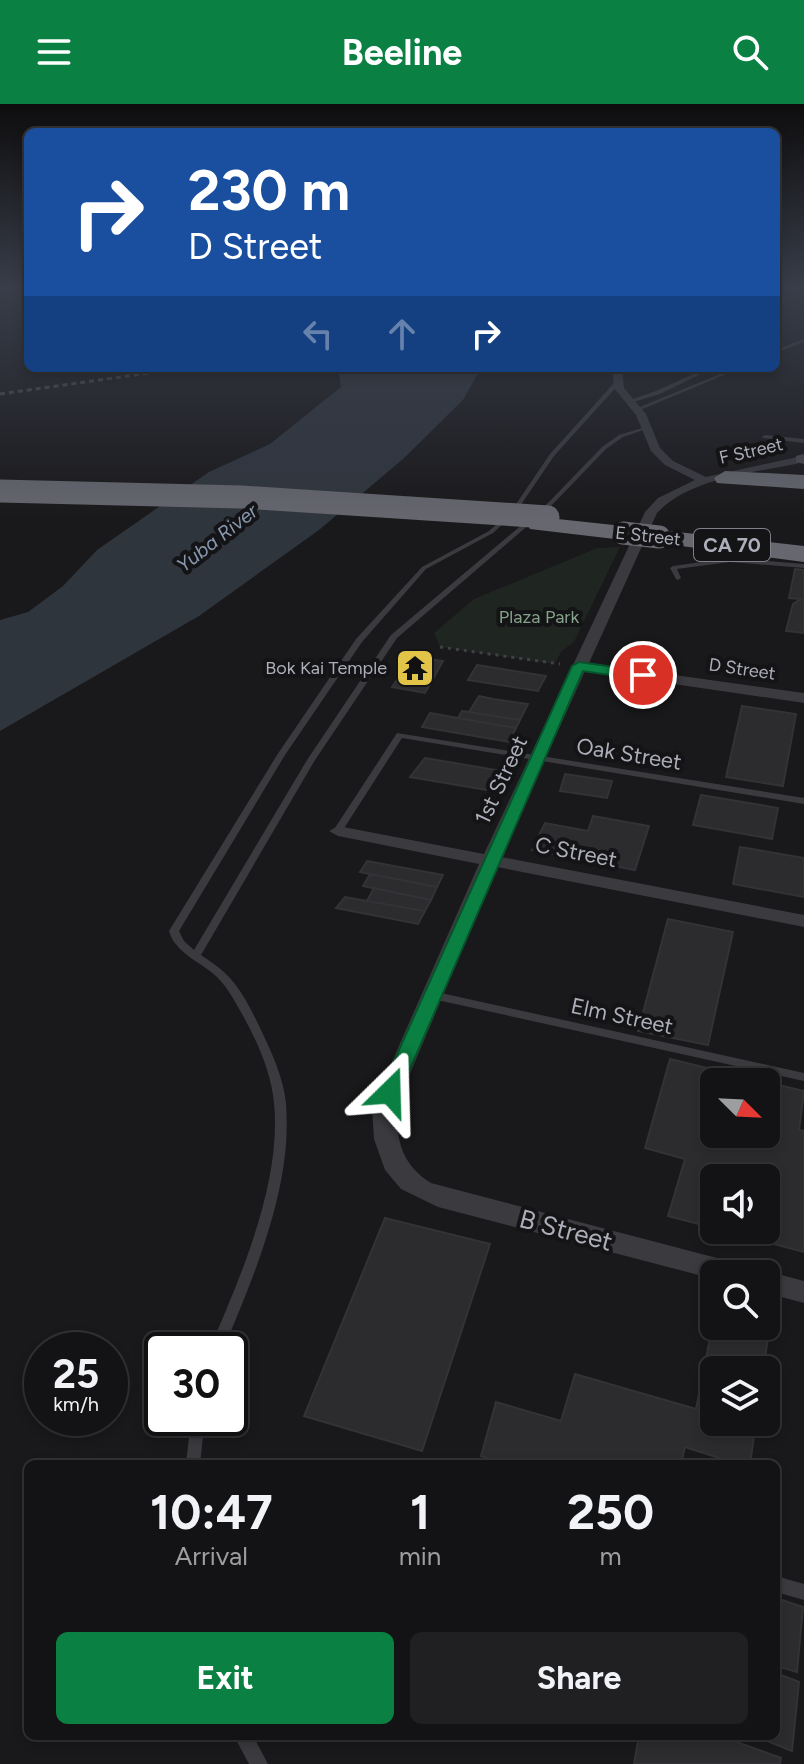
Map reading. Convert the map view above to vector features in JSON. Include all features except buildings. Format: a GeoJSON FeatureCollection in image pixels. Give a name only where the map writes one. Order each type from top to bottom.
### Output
{"type":"FeatureCollection","features":[{"type":"Feature","properties":{"kind":"highway"},"geometry":{"type":"LineString","coordinates":[[716,480],[804,463]]}},
{"type":"Feature","properties":{"kind":"highway","name":"CA 70"},"geometry":{"type":"LineString","coordinates":[[0,491],[241,497],[544,520]]}},
{"type":"Feature","properties":{"kind":"highway","name":"CA 70"},"geometry":{"type":"LineString","coordinates":[[0,498],[544,520]]}},
{"type":"Feature","properties":{"kind":"highway","name":"E Street"},"geometry":{"type":"LineString","coordinates":[[544,520],[804,543]]}},
{"type":"Feature","properties":{"kind":"highway"},"geometry":{"type":"LineString","coordinates":[[662,529],[804,533]]}},
{"type":"Feature","properties":{"kind":"highway","name":"E Street"},"geometry":{"type":"LineString","coordinates":[[662,529],[804,554]]}},
{"type":"Feature","properties":{"kind":"street"},"geometry":{"type":"LineString","coordinates":[[617,372],[617,383],[647,427],[650,443],[660,456],[716,480]]}},
{"type":"Feature","properties":{"kind":"street","name":"1st Street"},"geometry":{"type":"LineString","coordinates":[[401,1177],[389,1153],[384,1107],[491,860],[654,506],[679,491],[716,480]]}},
{"type":"Feature","properties":{"kind":"street","name":"D Street"},"geometry":{"type":"LineString","coordinates":[[579,666],[804,698]]}},
{"type":"Feature","properties":{"kind":"street","name":"C Street"},"geometry":{"type":"LineString","coordinates":[[338,831],[804,921]]}},
{"type":"Feature","properties":{"kind":"street","name":"B Street"},"geometry":{"type":"LineString","coordinates":[[401,1177],[413,1187],[438,1197],[700,1265]]}},
{"type":"Feature","properties":{"kind":"street"},"geometry":{"type":"LineString","coordinates":[[780,1286],[804,1292]]}},
{"type":"Feature","properties":{"kind":"lane"},"geometry":{"type":"LineString","coordinates":[[634,405],[661,388],[701,372]]}},
{"type":"Feature","properties":{"kind":"lane"},"geometry":{"type":"LineString","coordinates":[[634,405],[728,372]]}},
{"type":"Feature","properties":{"kind":"lane"},"geometry":{"type":"LineString","coordinates":[[223,1332],[261,1225],[276,1159],[280,1102],[274,1075],[225,979],[178,942],[174,931],[339,667],[424,568],[491,532],[514,511],[552,455],[617,383]]}},
{"type":"Feature","properties":{"kind":"lane"},"geometry":{"type":"LineString","coordinates":[[196,955],[311,760],[394,637],[551,503],[604,448],[621,436],[647,427]]}},
{"type":"Feature","properties":{"kind":"lane"},"geometry":{"type":"LineString","coordinates":[[765,437],[804,463]]}},
{"type":"Feature","properties":{"kind":"lane"},"geometry":{"type":"LineString","coordinates":[[678,578],[673,568],[730,560],[804,566]]}},
{"type":"Feature","properties":{"kind":"lane","name":"Oak Street"},"geometry":{"type":"LineString","coordinates":[[338,831],[400,735],[804,801]]}},
{"type":"Feature","properties":{"kind":"lane","name":"Elm Street"},"geometry":{"type":"LineString","coordinates":[[432,995],[804,1077]]}},
{"type":"Feature","properties":{"kind":"lane"},"geometry":{"type":"LineString","coordinates":[[193,1460],[196,1436]]}},
{"type":"Feature","properties":{"kind":"lane"},"geometry":{"type":"LineString","coordinates":[[780,1585],[804,1592]]}},
{"type":"Feature","properties":{"kind":"lane"},"geometry":{"type":"LineString","coordinates":[[245,1740],[259,1764]]}},
{"type":"Feature","properties":{"kind":"path"},"geometry":{"type":"LineString","coordinates":[[440,647],[579,666]]}},
{"type":"Feature","properties":{"kind":"green space","name":"Plaza Park"},"geometry":{"type":"Polygon","coordinates":[[[620,547],[574,642],[562,651],[554,664],[440,647],[434,633],[474,599],[597,548],[620,547]]]}},
{"type":"Feature","properties":{"kind":"water","name":"Yuba River"},"geometry":{"type":"Polygon","coordinates":[[[339,372],[479,372],[463,400],[403,459],[319,530],[199,616],[0,731],[0,620],[28,612],[63,586],[97,550],[209,472],[270,444],[341,387],[339,372]]]}},
{"type":"Feature","properties":{"kind":"railway"},"geometry":{"type":"LineString","coordinates":[[0,394],[156,372]]}},
{"type":"Feature","properties":{"kind":"place","name":"Bok Kai Temple"},"geometry":{"type":"Point","coordinates":[415,668]}},
{"type":"Feature","properties":{"kind":"route"},"geometry":{"type":"LineString","coordinates":[[390,1092],[579,666],[643,675]]}}]}
